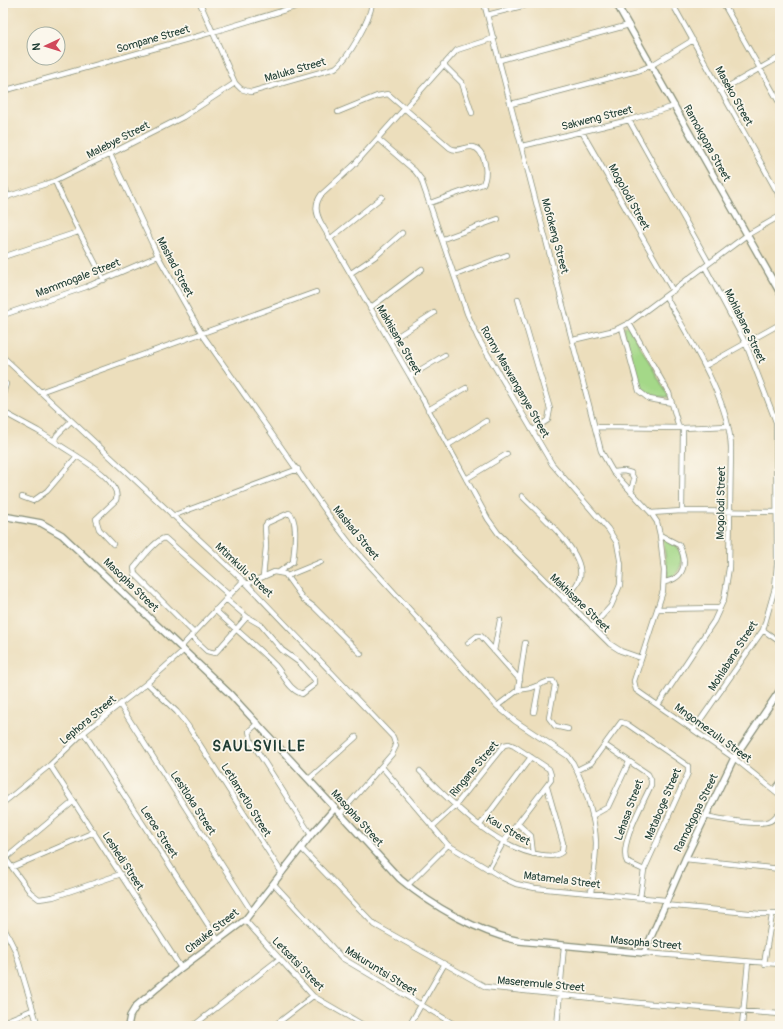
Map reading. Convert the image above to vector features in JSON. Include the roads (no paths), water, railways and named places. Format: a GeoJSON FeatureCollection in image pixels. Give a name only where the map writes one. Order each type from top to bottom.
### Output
{"type":"FeatureCollection","features":[{"type":"Feature","properties":{"kind":"street"},"geometry":{"type":"LineString","coordinates":[[200,3],[235,83]]}},
{"type":"Feature","properties":{"kind":"street","name":"Sompane Street"},"geometry":{"type":"LineString","coordinates":[[3,90],[213,32],[308,3]]}},
{"type":"Feature","properties":{"kind":"street","name":"Maluka Street"},"geometry":{"type":"LineString","coordinates":[[235,83],[241,89],[251,92],[335,68],[340,64],[357,38],[370,13],[372,3]]}},
{"type":"Feature","properties":{"kind":"street","name":"Mofokeng Street"},"geometry":{"type":"LineString","coordinates":[[484,3],[604,459],[613,472],[652,513],[657,522],[660,534],[665,582],[658,609],[634,681],[634,686]]}},
{"type":"Feature","properties":{"kind":"street"},"geometry":{"type":"LineString","coordinates":[[487,15],[534,3]]}},
{"type":"Feature","properties":{"kind":"street","name":"Ramokgopa Street"},"geometry":{"type":"LineString","coordinates":[[616,3],[780,294]]}},
{"type":"Feature","properties":{"kind":"street","name":"Maseko Street"},"geometry":{"type":"LineString","coordinates":[[672,3],[694,40],[720,91],[780,197]]}},
{"type":"Feature","properties":{"kind":"street"},"geometry":{"type":"LineString","coordinates":[[723,3],[780,104]]}},
{"type":"Feature","properties":{"kind":"street"},"geometry":{"type":"LineString","coordinates":[[500,60],[629,25]]}},
{"type":"Feature","properties":{"kind":"street","name":"Makhisane Street"},"geometry":{"type":"LineString","coordinates":[[494,38],[461,48],[443,64],[378,139],[318,200],[317,214],[410,376],[488,519],[504,540],[615,648],[641,658]]}},
{"type":"Feature","properties":{"kind":"street"},"geometry":{"type":"LineString","coordinates":[[511,104],[640,70],[652,65],[694,40]]}},
{"type":"Feature","properties":{"kind":"street"},"geometry":{"type":"LineString","coordinates":[[720,91],[780,57]]}},
{"type":"Feature","properties":{"kind":"street"},"geometry":{"type":"LineString","coordinates":[[443,64],[462,83],[472,113]]}},
{"type":"Feature","properties":{"kind":"street","name":"Malebye Street"},"geometry":{"type":"LineString","coordinates":[[6,198],[55,181],[110,154],[183,117],[235,83]]}},
{"type":"Feature","properties":{"kind":"street"},"geometry":{"type":"LineString","coordinates":[[338,112],[388,94],[450,148],[456,150],[474,147],[479,152],[484,162],[485,175],[483,184],[430,203]]}},
{"type":"Feature","properties":{"kind":"street","name":"Sakweng Street"},"geometry":{"type":"LineString","coordinates":[[522,146],[629,120],[675,106]]}},
{"type":"Feature","properties":{"kind":"street"},"geometry":{"type":"LineString","coordinates":[[629,120],[709,263]]}},
{"type":"Feature","properties":{"kind":"street","name":"Mogolodi Street"},"geometry":{"type":"LineString","coordinates":[[582,132],[673,291]]}},
{"type":"Feature","properties":{"kind":"street","name":"Ronny Maswanganye Street"},"geometry":{"type":"LineString","coordinates":[[378,139],[419,175],[443,239],[474,330],[558,473],[608,529],[617,543],[621,565],[620,586],[611,606],[592,627]]}},
{"type":"Feature","properties":{"kind":"street","name":"Mashad Street"},"geometry":{"type":"LineString","coordinates":[[110,154],[158,256],[202,334],[352,546],[497,706],[516,721],[568,756],[577,770],[592,816],[596,850],[591,893]]}},
{"type":"Feature","properties":{"kind":"street"},"geometry":{"type":"LineString","coordinates":[[3,181],[6,198]]}},
{"type":"Feature","properties":{"kind":"street"},"geometry":{"type":"LineString","coordinates":[[55,181],[78,232],[85,241],[104,280]]}},
{"type":"Feature","properties":{"kind":"street"},"geometry":{"type":"LineString","coordinates":[[330,238],[382,197]]}},
{"type":"Feature","properties":{"kind":"street"},"geometry":{"type":"LineString","coordinates":[[573,340],[622,328],[666,297],[747,235],[780,216]]}},
{"type":"Feature","properties":{"kind":"street"},"geometry":{"type":"LineString","coordinates":[[443,239],[498,219]]}},
{"type":"Feature","properties":{"kind":"street"},"geometry":{"type":"LineString","coordinates":[[3,256],[78,232]]}},
{"type":"Feature","properties":{"kind":"street"},"geometry":{"type":"LineString","coordinates":[[351,273],[376,256],[402,233]]}},
{"type":"Feature","properties":{"kind":"street"},"geometry":{"type":"LineString","coordinates":[[455,275],[507,255]]}},
{"type":"Feature","properties":{"kind":"street","name":"Mammogale Street"},"geometry":{"type":"LineString","coordinates":[[3,315],[86,287],[158,256]]}},
{"type":"Feature","properties":{"kind":"street","name":"Mohlabane Street"},"geometry":{"type":"LineString","coordinates":[[694,729],[763,630],[775,588],[779,512],[776,422],[746,344],[705,267]]}},
{"type":"Feature","properties":{"kind":"street"},"geometry":{"type":"LineString","coordinates":[[370,308],[422,269]]}},
{"type":"Feature","properties":{"kind":"street"},"geometry":{"type":"LineString","coordinates":[[40,392],[316,292]]}},
{"type":"Feature","properties":{"kind":"street","name":"Mogolodi Street"},"geometry":{"type":"LineString","coordinates":[[658,704],[714,621],[720,608],[728,578],[730,512],[731,444],[728,426],[705,366],[666,297]]}},
{"type":"Feature","properties":{"kind":"street"},"geometry":{"type":"LineString","coordinates":[[518,299],[550,409],[548,420],[533,430]]}},
{"type":"Feature","properties":{"kind":"street"},"geometry":{"type":"LineString","coordinates":[[390,342],[434,312]]}},
{"type":"Feature","properties":{"kind":"street"},"geometry":{"type":"LineString","coordinates":[[629,323],[665,385],[681,428],[682,511]]}},
{"type":"Feature","properties":{"kind":"street"},"geometry":{"type":"LineString","coordinates":[[705,366],[780,324]]}},
{"type":"Feature","properties":{"kind":"street"},"geometry":{"type":"LineString","coordinates":[[622,328],[639,391],[649,399],[672,403]]}},
{"type":"Feature","properties":{"kind":"street"},"geometry":{"type":"LineString","coordinates":[[410,376],[445,355]]}},
{"type":"Feature","properties":{"kind":"street","name":"Mtimkulu Street"},"geometry":{"type":"LineString","coordinates":[[3,357],[245,583],[393,737],[396,743],[394,751],[382,767],[340,814]]}},
{"type":"Feature","properties":{"kind":"street"},"geometry":{"type":"LineString","coordinates":[[3,394],[6,384]]}},
{"type":"Feature","properties":{"kind":"street"},"geometry":{"type":"LineString","coordinates":[[428,410],[466,388]]}},
{"type":"Feature","properties":{"kind":"street"},"geometry":{"type":"LineString","coordinates":[[3,412],[38,431],[94,467],[115,490],[116,500],[96,519],[99,529],[113,544]]}},
{"type":"Feature","properties":{"kind":"street"},"geometry":{"type":"LineString","coordinates":[[54,441],[57,435],[71,421]]}},
{"type":"Feature","properties":{"kind":"street"},"geometry":{"type":"LineString","coordinates":[[448,445],[486,421]]}},
{"type":"Feature","properties":{"kind":"street"},"geometry":{"type":"LineString","coordinates":[[595,426],[681,428],[728,426]]}},
{"type":"Feature","properties":{"kind":"street"},"geometry":{"type":"LineString","coordinates":[[466,479],[507,454]]}},
{"type":"Feature","properties":{"kind":"street"},"geometry":{"type":"LineString","coordinates":[[22,497],[33,501],[47,491],[77,456]]}},
{"type":"Feature","properties":{"kind":"street"},"geometry":{"type":"LineString","coordinates":[[172,516],[298,469]]}},
{"type":"Feature","properties":{"kind":"street"},"geometry":{"type":"LineString","coordinates":[[613,472],[624,471],[631,473],[634,479],[631,492]]}},
{"type":"Feature","properties":{"kind":"street"},"geometry":{"type":"LineString","coordinates":[[522,496],[576,555],[580,570],[580,577],[577,584],[564,600]]}},
{"type":"Feature","properties":{"kind":"street"},"geometry":{"type":"LineString","coordinates":[[652,513],[682,511],[779,512]]}},
{"type":"Feature","properties":{"kind":"street"},"geometry":{"type":"LineString","coordinates":[[245,583],[279,572],[293,562],[294,526],[293,517],[289,513],[267,523],[265,526],[266,547],[263,577]]}},
{"type":"Feature","properties":{"kind":"street","name":"Masopha Street"},"geometry":{"type":"LineString","coordinates":[[3,516],[41,523],[57,530],[182,649],[218,681],[390,869],[422,896],[468,922],[496,935],[520,941],[764,964],[780,964]]}},
{"type":"Feature","properties":{"kind":"street"},"geometry":{"type":"LineString","coordinates":[[660,534],[679,545],[684,561],[682,574],[675,579],[665,582]]}},
{"type":"Feature","properties":{"kind":"street"},"geometry":{"type":"LineString","coordinates":[[215,610],[236,630],[276,666],[294,690],[302,694],[314,684],[315,680],[302,666],[282,650],[268,631],[258,622],[247,617],[228,597],[165,538],[160,539],[134,568],[135,574],[207,651],[215,652],[236,630],[247,617]]}},
{"type":"Feature","properties":{"kind":"street"},"geometry":{"type":"LineString","coordinates":[[286,576],[321,562]]}},
{"type":"Feature","properties":{"kind":"street"},"geometry":{"type":"LineString","coordinates":[[279,572],[286,576],[303,599],[317,610],[361,654]]}},
{"type":"Feature","properties":{"kind":"street","name":"Lephora Street"},"geometry":{"type":"LineString","coordinates":[[3,803],[50,765],[84,733],[147,683],[182,649],[192,635],[215,610],[245,583]]}},
{"type":"Feature","properties":{"kind":"street"},"geometry":{"type":"LineString","coordinates":[[658,609],[720,608]]}},
{"type":"Feature","properties":{"kind":"street"},"geometry":{"type":"LineString","coordinates":[[494,651],[500,620]]}},
{"type":"Feature","properties":{"kind":"street"},"geometry":{"type":"LineString","coordinates":[[763,630],[780,642]]}},
{"type":"Feature","properties":{"kind":"street"},"geometry":{"type":"LineString","coordinates":[[468,643],[479,635],[520,680]]}},
{"type":"Feature","properties":{"kind":"street"},"geometry":{"type":"LineString","coordinates":[[518,690],[525,643]]}},
{"type":"Feature","properties":{"kind":"street"},"geometry":{"type":"LineString","coordinates":[[497,706],[518,690],[531,688],[549,681],[554,682],[549,718],[555,726],[568,729]]}},
{"type":"Feature","properties":{"kind":"street","name":"Letlametlo Street"},"geometry":{"type":"LineString","coordinates":[[147,683],[177,712],[188,726],[282,873]]}},
{"type":"Feature","properties":{"kind":"street"},"geometry":{"type":"LineString","coordinates":[[534,712],[539,685]]}},
{"type":"Feature","properties":{"kind":"street","name":"Mngomezulu Street"},"geometry":{"type":"LineString","coordinates":[[634,686],[636,690],[734,758],[780,795]]}},
{"type":"Feature","properties":{"kind":"street","name":"Ramokgopa Street"},"geometry":{"type":"LineString","coordinates":[[644,953],[685,859],[734,758],[780,690]]}},
{"type":"Feature","properties":{"kind":"street","name":"Lesitloka Street"},"geometry":{"type":"LineString","coordinates":[[120,705],[252,912]]}},
{"type":"Feature","properties":{"kind":"street","name":"Mataboge Street"},"geometry":{"type":"LineString","coordinates":[[577,770],[591,762],[620,723],[623,722],[688,766],[688,773],[644,870],[640,898]]}},
{"type":"Feature","properties":{"kind":"street"},"geometry":{"type":"LineString","coordinates":[[258,723],[250,731],[251,741],[311,835]]}},
{"type":"Feature","properties":{"kind":"street","name":"Leroe Street"},"geometry":{"type":"LineString","coordinates":[[84,733],[218,940]]}},
{"type":"Feature","properties":{"kind":"street"},"geometry":{"type":"LineString","coordinates":[[309,780],[356,737]]}},
{"type":"Feature","properties":{"kind":"street","name":"Ringane Street"},"geometry":{"type":"LineString","coordinates":[[432,827],[455,806],[504,745],[512,745],[549,769],[551,780],[546,787]]}},
{"type":"Feature","properties":{"kind":"street","name":"Lehasa Street"},"geometry":{"type":"LineString","coordinates":[[605,745],[648,774],[651,780],[651,785],[627,840],[625,852],[627,862],[644,870]]}},
{"type":"Feature","properties":{"kind":"street"},"geometry":{"type":"LineString","coordinates":[[480,825],[531,757]]}},
{"type":"Feature","properties":{"kind":"street"},"geometry":{"type":"LineString","coordinates":[[592,816],[608,807],[630,762]]}},
{"type":"Feature","properties":{"kind":"street","name":"Leshedi Street"},"geometry":{"type":"LineString","coordinates":[[50,765],[181,968]]}},
{"type":"Feature","properties":{"kind":"street","name":"Matamela Street"},"geometry":{"type":"LineString","coordinates":[[382,767],[448,845],[488,870],[524,886],[640,898],[665,903],[772,915],[780,914]]}},
{"type":"Feature","properties":{"kind":"street","name":"Kau Street"},"geometry":{"type":"LineString","coordinates":[[420,770],[455,806],[504,841],[522,851],[533,854],[556,856],[562,852],[563,838],[546,787]]}},
{"type":"Feature","properties":{"kind":"street"},"geometry":{"type":"LineString","coordinates":[[774,790],[780,782]]}},
{"type":"Feature","properties":{"kind":"street"},"geometry":{"type":"LineString","coordinates":[[488,870],[504,841],[546,787]]}},
{"type":"Feature","properties":{"kind":"street"},"geometry":{"type":"LineString","coordinates":[[74,801],[4,856],[30,892],[39,899],[53,897],[121,874]]}},
{"type":"Feature","properties":{"kind":"street","name":"Chauke Street"},"geometry":{"type":"LineString","coordinates":[[128,1026],[132,1010],[181,968],[245,920],[311,835],[335,808]]}},
{"type":"Feature","properties":{"kind":"street"},"geometry":{"type":"LineString","coordinates":[[705,816],[716,819],[763,822],[771,820],[780,812]]}},
{"type":"Feature","properties":{"kind":"street"},"geometry":{"type":"LineString","coordinates":[[518,824],[530,836],[533,854]]}},
{"type":"Feature","properties":{"kind":"street"},"geometry":{"type":"LineString","coordinates":[[13,867],[94,832]]}},
{"type":"Feature","properties":{"kind":"street"},"geometry":{"type":"LineString","coordinates":[[408,885],[448,845]]}},
{"type":"Feature","properties":{"kind":"street","name":"Maseremule Street"},"geometry":{"type":"LineString","coordinates":[[301,848],[372,922],[444,965],[490,988],[743,1012],[780,1014]]}},
{"type":"Feature","properties":{"kind":"street"},"geometry":{"type":"LineString","coordinates":[[685,859],[780,869]]}},
{"type":"Feature","properties":{"kind":"street","name":"Makuruntsi Street"},"geometry":{"type":"LineString","coordinates":[[274,884],[342,958],[457,1026]]}},
{"type":"Feature","properties":{"kind":"street"},"geometry":{"type":"LineString","coordinates":[[764,964],[772,915]]}},
{"type":"Feature","properties":{"kind":"street","name":"Letsatsi Street"},"geometry":{"type":"LineString","coordinates":[[245,920],[313,996],[365,1026]]}},
{"type":"Feature","properties":{"kind":"street"},"geometry":{"type":"LineString","coordinates":[[3,926],[15,950],[38,1026]]}},
{"type":"Feature","properties":{"kind":"street"},"geometry":{"type":"LineString","coordinates":[[557,1026],[564,946]]}},
{"type":"Feature","properties":{"kind":"street"},"geometry":{"type":"LineString","coordinates":[[193,1026],[279,959]]}},
{"type":"Feature","properties":{"kind":"street"},"geometry":{"type":"LineString","coordinates":[[742,1026],[748,962]]}},
{"type":"Feature","properties":{"kind":"street"},"geometry":{"type":"LineString","coordinates":[[409,1026],[444,965]]}},
{"type":"Feature","properties":{"kind":"street"},"geometry":{"type":"LineString","coordinates":[[274,1026],[313,996]]}},
{"type":"Feature","properties":{"kind":"street"},"geometry":{"type":"LineString","coordinates":[[3,1022],[24,1015],[32,1010]]}},
{"type":"Feature","properties":{"kind":"district","name":"SAULSVILLE"},"geometry":{"type":"Point","coordinates":[259,746]}}]}
